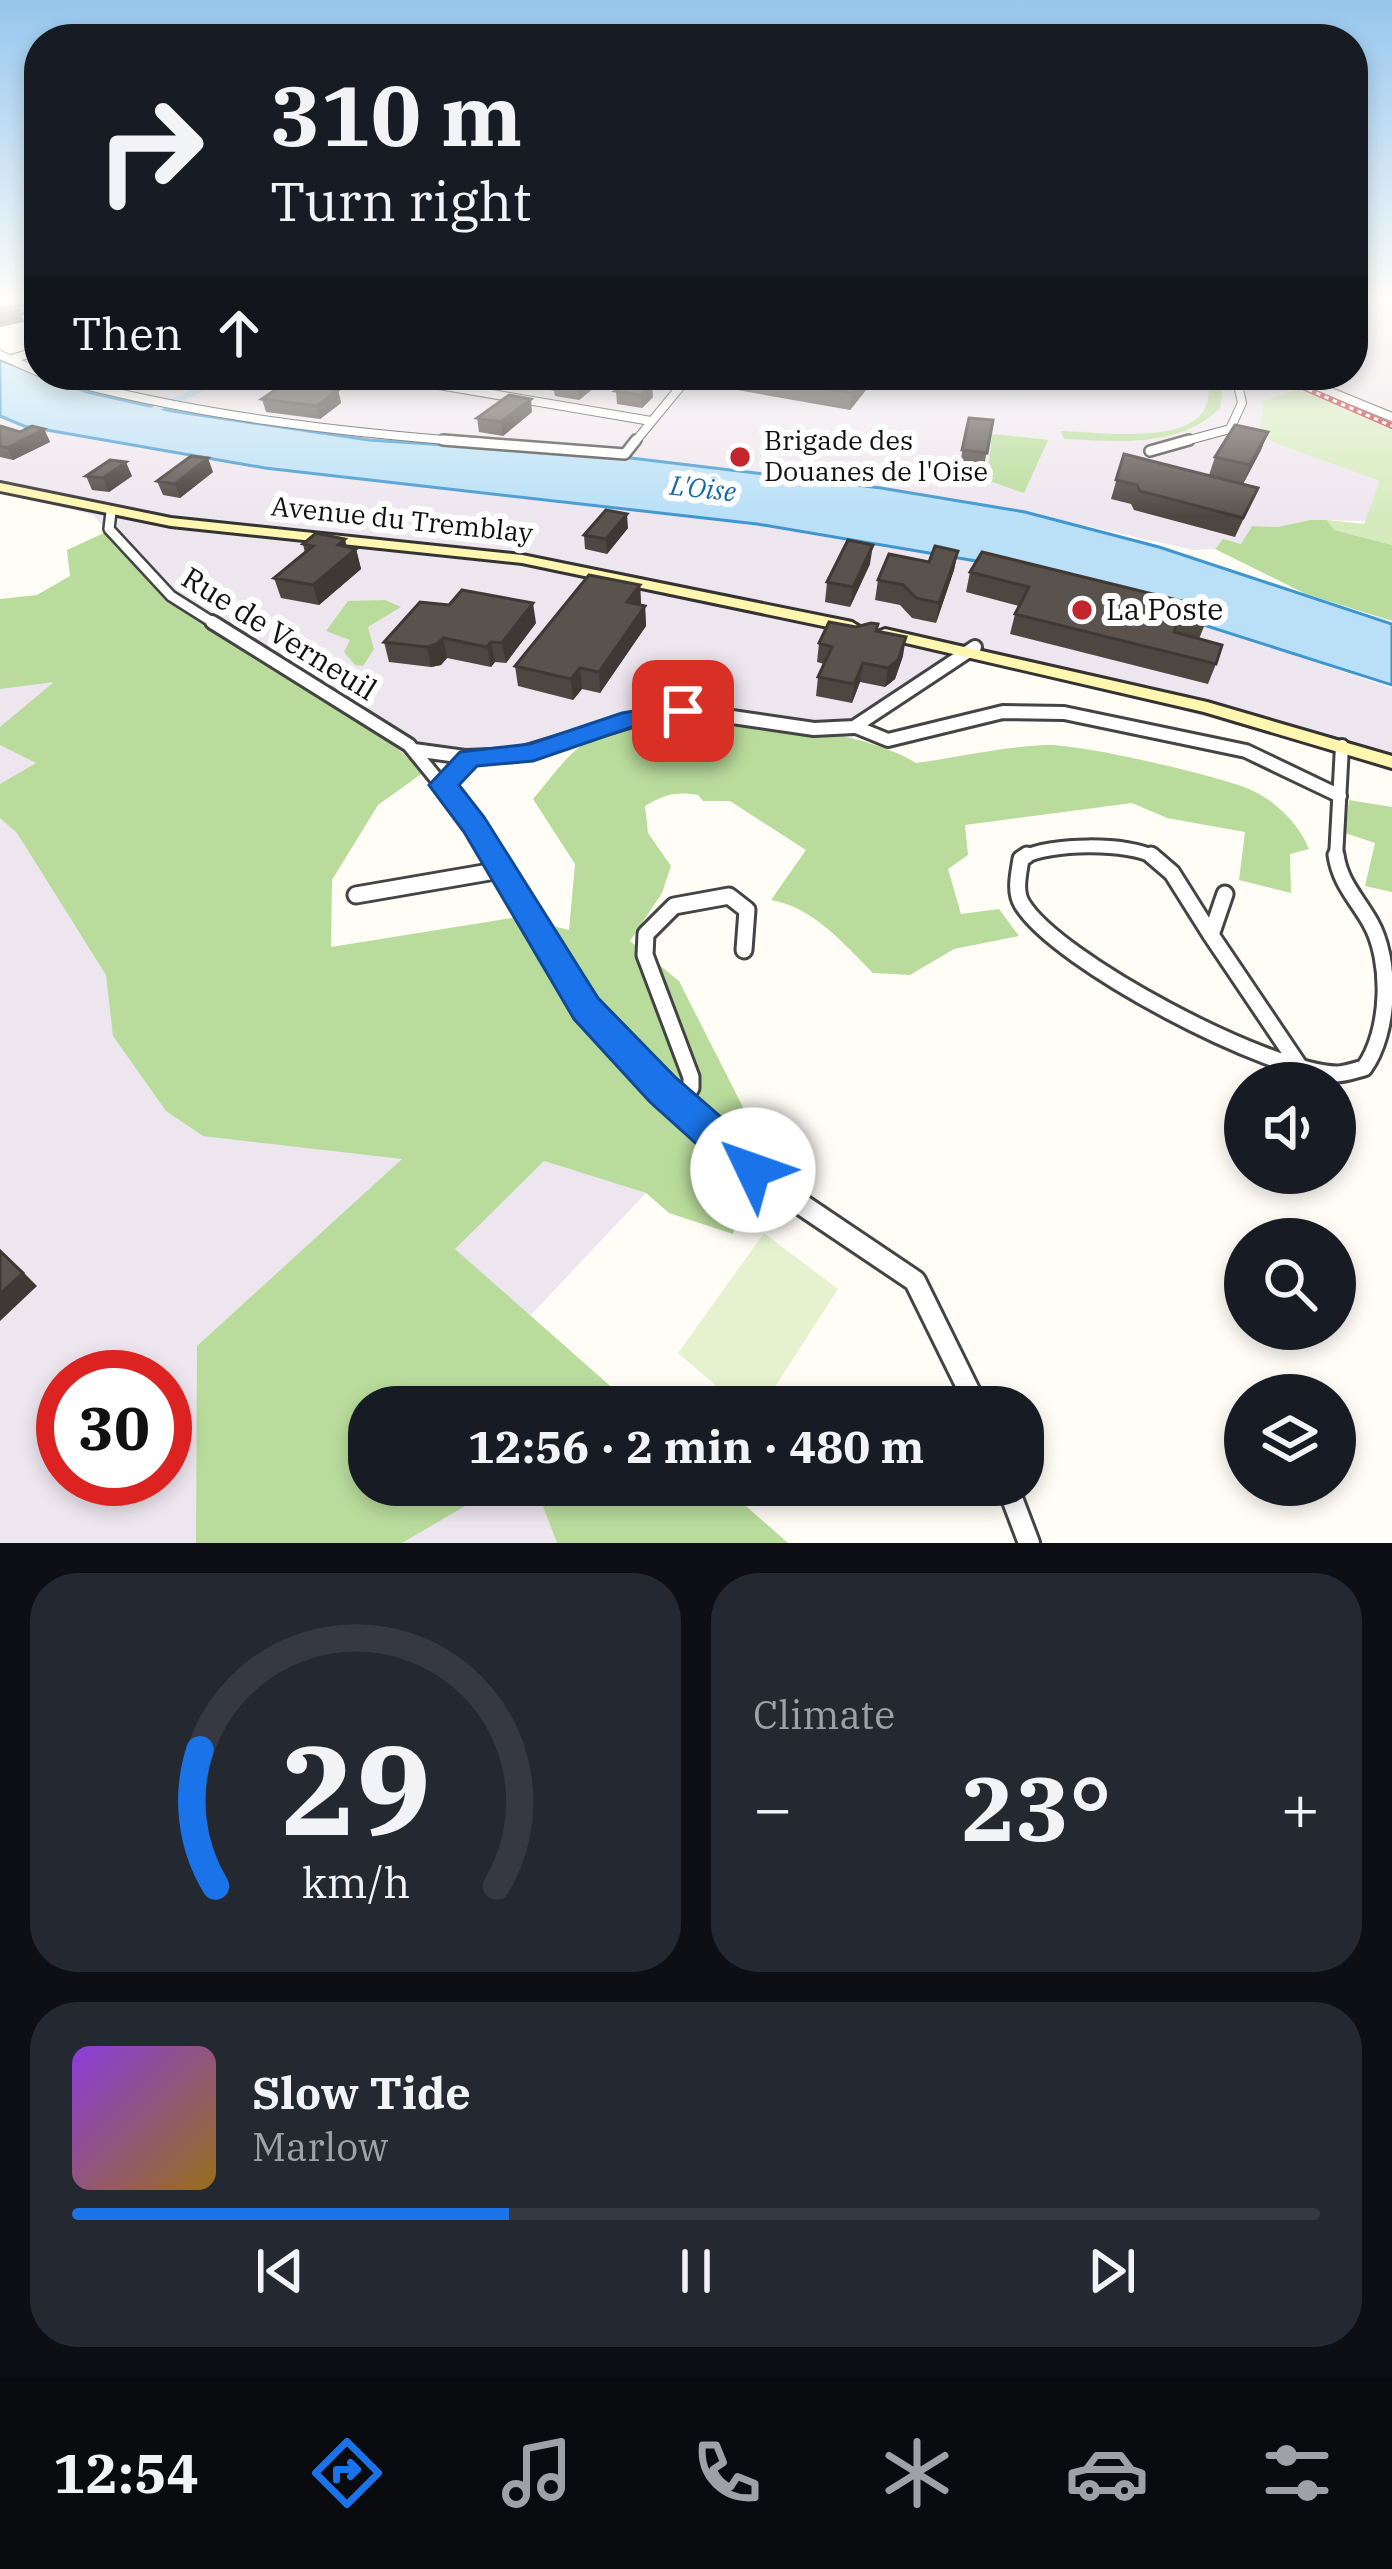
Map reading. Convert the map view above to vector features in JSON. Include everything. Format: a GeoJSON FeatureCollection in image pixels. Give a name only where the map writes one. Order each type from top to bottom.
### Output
{"type":"FeatureCollection","features":[{"type":"Feature","properties":{"kind":"main road","name":"Avenue du Tremblay"},"geometry":{"type":"LineString","coordinates":[[0,487],[111,512],[522,559],[960,652],[1076,670],[1392,762]]}},
{"type":"Feature","properties":{"kind":"street"},"geometry":{"type":"LineString","coordinates":[[101,390],[168,407],[413,440],[626,454],[677,390]]}},
{"type":"Feature","properties":{"kind":"street"},"geometry":{"type":"LineString","coordinates":[[469,390],[650,421]]}},
{"type":"Feature","properties":{"kind":"street"},"geometry":{"type":"LineString","coordinates":[[1150,451],[1231,429],[1242,403],[1239,390]]}},
{"type":"Feature","properties":{"kind":"street"},"geometry":{"type":"LineString","coordinates":[[1326,390],[1392,417]]}},
{"type":"Feature","properties":{"kind":"street","name":"Rue de Verneuil"},"geometry":{"type":"LineString","coordinates":[[111,512],[109,529],[162,589],[413,750],[501,870],[586,1009],[679,1104],[778,1190],[909,1276],[924,1294],[966,1386]]}},
{"type":"Feature","properties":{"kind":"street"},"geometry":{"type":"LineString","coordinates":[[413,750],[470,758],[510,756],[550,748],[631,718],[668,712],[722,712],[821,728],[856,727],[874,719],[960,652]]}},
{"type":"Feature","properties":{"kind":"street"},"geometry":{"type":"LineString","coordinates":[[856,727],[888,740],[1004,712],[1064,713],[1239,748],[1340,796]]}},
{"type":"Feature","properties":{"kind":"street"},"geometry":{"type":"LineString","coordinates":[[1342,746],[1336,860],[1343,882],[1376,932],[1382,1024],[1370,1060],[1356,1072]]}},
{"type":"Feature","properties":{"kind":"street"},"geometry":{"type":"LineString","coordinates":[[443,785],[470,758]]}},
{"type":"Feature","properties":{"kind":"street"},"geometry":{"type":"LineString","coordinates":[[1287,1062],[1172,1013],[1073,951],[1022,904],[1021,859],[1036,851],[1121,845],[1144,849],[1162,862],[1297,1062]]}},
{"type":"Feature","properties":{"kind":"street"},"geometry":{"type":"LineString","coordinates":[[356,896],[501,870]]}},
{"type":"Feature","properties":{"kind":"street"},"geometry":{"type":"LineString","coordinates":[[1210,935],[1225,894]]}},
{"type":"Feature","properties":{"kind":"street"},"geometry":{"type":"LineString","coordinates":[[679,1104],[692,1088],[692,1077],[645,955],[646,934],[674,906],[729,896],[747,910],[744,950]]}},
{"type":"Feature","properties":{"kind":"street"},"geometry":{"type":"LineString","coordinates":[[1015,1506],[1029,1543]]}},
{"type":"Feature","properties":{"kind":"shaded area"},"geometry":{"type":"Polygon","coordinates":[[[1368,373],[1392,373],[1392,473],[1366,521],[1252,526],[1241,544],[1223,540],[1215,549],[1193,550],[1025,512],[881,488],[614,456],[369,440],[172,411],[81,390],[1368,390],[1368,373]]]}},
{"type":"Feature","properties":{"kind":"shaded area"},"geometry":{"type":"Polygon","coordinates":[[[0,416],[25,426],[265,468],[757,524],[994,564],[1166,613],[1392,688],[1392,767],[976,655],[923,686],[853,738],[796,730],[623,728],[584,743],[567,735],[517,748],[460,750],[424,772],[355,712],[262,663],[167,600],[93,515],[0,492],[0,416]]]}},
{"type":"Feature","properties":{"kind":"shaded area"},"geometry":{"type":"Polygon","coordinates":[[[65,665],[69,875],[544,1161],[646,1193],[530,1316],[609,1386],[348,1386],[348,1506],[746,1506],[788,1543],[0,1543],[0,668],[65,665]]]}},
{"type":"Feature","properties":{"kind":"green space"},"geometry":{"type":"Polygon","coordinates":[[[1207,390],[1222,390],[1220,408],[1204,421],[1167,436],[1105,441],[1064,439],[1061,431],[1159,432],[1182,427],[1199,416],[1208,400],[1207,390]]]}},
{"type":"Feature","properties":{"kind":"green space"},"geometry":{"type":"Polygon","coordinates":[[[1299,390],[1392,429],[1392,545],[1333,530],[1327,520],[1364,524],[1380,481],[1273,442],[1260,429],[1264,401],[1299,390]]]}},
{"type":"Feature","properties":{"kind":"green space"},"geometry":{"type":"Polygon","coordinates":[[[992,434],[1048,440],[1024,493],[987,480],[992,434]]]}},
{"type":"Feature","properties":{"kind":"green space"},"geometry":{"type":"Polygon","coordinates":[[[1327,520],[1334,530],[1392,545],[1392,621],[1306,594],[1215,549],[1223,539],[1241,544],[1252,526],[1278,527],[1327,520]]]}},
{"type":"Feature","properties":{"kind":"green space"},"geometry":{"type":"Polygon","coordinates":[[[106,532],[167,600],[262,663],[355,712],[424,772],[378,805],[332,880],[331,947],[517,917],[569,930],[575,864],[533,799],[583,744],[612,730],[652,722],[750,722],[800,728],[887,749],[916,763],[1045,745],[1113,754],[1254,791],[1291,820],[1309,849],[1290,854],[1291,893],[1239,880],[1245,832],[1167,818],[1132,803],[965,825],[968,855],[948,869],[961,914],[999,909],[1019,936],[954,949],[910,975],[873,973],[814,919],[771,900],[806,850],[730,801],[676,794],[645,806],[648,833],[671,866],[662,893],[630,941],[679,981],[757,1135],[733,1234],[669,1213],[646,1193],[544,1161],[455,1249],[610,1386],[348,1386],[348,1506],[465,1506],[402,1543],[196,1543],[197,1346],[402,1159],[203,1136],[166,1111],[113,1036],[106,975],[17,833],[0,818],[0,784],[36,763],[0,745],[0,727],[54,682],[0,689],[0,599],[37,595],[70,576],[67,550],[106,532]]]}},
{"type":"Feature","properties":{"kind":"green space"},"geometry":{"type":"Polygon","coordinates":[[[385,600],[401,607],[368,627],[374,649],[363,666],[355,665],[344,652],[350,640],[326,631],[348,601],[385,600]]]}},
{"type":"Feature","properties":{"kind":"green space"},"geometry":{"type":"Polygon","coordinates":[[[1349,800],[1392,807],[1392,892],[1365,886],[1375,843],[1345,833],[1349,800]]]}},
{"type":"Feature","properties":{"kind":"green space"},"geometry":{"type":"Polygon","coordinates":[[[764,1233],[838,1289],[776,1386],[716,1386],[678,1353],[764,1233]]]}},
{"type":"Feature","properties":{"kind":"green space"},"geometry":{"type":"Polygon","coordinates":[[[543,1506],[746,1506],[788,1543],[557,1543],[543,1506]]]}},
{"type":"Feature","properties":{"kind":"water","name":"L'Oise"},"geometry":{"type":"Polygon","coordinates":[[[0,373],[24,373],[24,390],[82,390],[172,411],[369,440],[614,456],[881,488],[1025,512],[1159,547],[1392,624],[1392,685],[994,564],[757,524],[265,468],[24,426],[0,416],[0,373]]]}},
{"type":"Feature","properties":{"kind":"building"},"geometry":{"type":"Polygon","coordinates":[[[275,390],[338,390],[317,406],[262,399],[275,390]]]}},
{"type":"Feature","properties":{"kind":"building"},"geometry":{"type":"Polygon","coordinates":[[[509,395],[531,399],[501,422],[477,418],[509,395]]]}},
{"type":"Feature","properties":{"kind":"building"},"geometry":{"type":"Polygon","coordinates":[[[969,418],[993,420],[987,453],[962,450],[969,418]]]}},
{"type":"Feature","properties":{"kind":"building"},"geometry":{"type":"Polygon","coordinates":[[[1235,425],[1268,432],[1250,465],[1215,457],[1235,425]]]}},
{"type":"Feature","properties":{"kind":"building"},"geometry":{"type":"Polygon","coordinates":[[[0,426],[20,432],[32,426],[44,429],[7,448],[0,446],[0,426]]]}},
{"type":"Feature","properties":{"kind":"building"},"geometry":{"type":"Polygon","coordinates":[[[1124,454],[1258,488],[1243,518],[1140,491],[1137,485],[1116,480],[1124,454]]]}},
{"type":"Feature","properties":{"kind":"building"},"geometry":{"type":"Polygon","coordinates":[[[191,456],[208,458],[175,484],[157,481],[191,456]]]}},
{"type":"Feature","properties":{"kind":"building"},"geometry":{"type":"Polygon","coordinates":[[[110,460],[126,462],[103,478],[86,476],[110,460]]]}},
{"type":"Feature","properties":{"kind":"building"},"geometry":{"type":"Polygon","coordinates":[[[606,510],[627,514],[606,539],[584,535],[606,510]]]}},
{"type":"Feature","properties":{"kind":"building"},"geometry":{"type":"Polygon","coordinates":[[[316,533],[345,539],[338,545],[356,549],[313,585],[274,578],[313,546],[303,544],[316,533]]]}},
{"type":"Feature","properties":{"kind":"building"},"geometry":{"type":"Polygon","coordinates":[[[848,540],[873,545],[853,587],[827,582],[848,540]]]}},
{"type":"Feature","properties":{"kind":"building"},"geometry":{"type":"Polygon","coordinates":[[[935,546],[958,551],[939,603],[916,598],[903,585],[878,580],[889,554],[929,562],[935,546]]]}},
{"type":"Feature","properties":{"kind":"building"},"geometry":{"type":"Polygon","coordinates":[[[982,552],[1210,608],[1205,624],[1179,617],[1174,632],[1222,645],[1216,664],[1015,614],[1029,587],[970,572],[982,552]]]}},
{"type":"Feature","properties":{"kind":"building"},"geometry":{"type":"Polygon","coordinates":[[[589,575],[640,585],[627,602],[645,606],[599,672],[580,668],[571,679],[515,666],[589,575]]]}},
{"type":"Feature","properties":{"kind":"building"},"geometry":{"type":"Polygon","coordinates":[[[462,590],[533,603],[502,643],[491,642],[487,647],[443,638],[427,647],[384,642],[420,602],[449,605],[462,590]]]}},
{"type":"Feature","properties":{"kind":"building"},"geometry":{"type":"Polygon","coordinates":[[[829,622],[856,627],[878,624],[876,631],[906,637],[898,660],[888,668],[863,663],[854,684],[818,677],[832,647],[819,643],[829,622]]]}},
{"type":"Feature","properties":{"kind":"building"},"geometry":{"type":"Polygon","coordinates":[[[0,1251],[23,1273],[0,1294],[0,1251]]]}},
{"type":"Feature","properties":{"kind":"waterway"},"geometry":{"type":"LineString","coordinates":[[137,416],[201,390]]}},
{"type":"Feature","properties":{"kind":"railway"},"geometry":{"type":"LineString","coordinates":[[1309,390],[1392,426]]}},
{"type":"Feature","properties":{"kind":"place","name":"Brigade des Douanes de l'Oise"},"geometry":{"type":"Point","coordinates":[740,457]}},
{"type":"Feature","properties":{"kind":"place","name":"La Poste"},"geometry":{"type":"Point","coordinates":[1082,610]}},
{"type":"Feature","properties":{"kind":"route"},"geometry":{"type":"LineString","coordinates":[[683,711],[631,718],[533,752],[470,758],[443,785],[474,825],[586,1009],[663,1090],[753,1170]]}}]}
